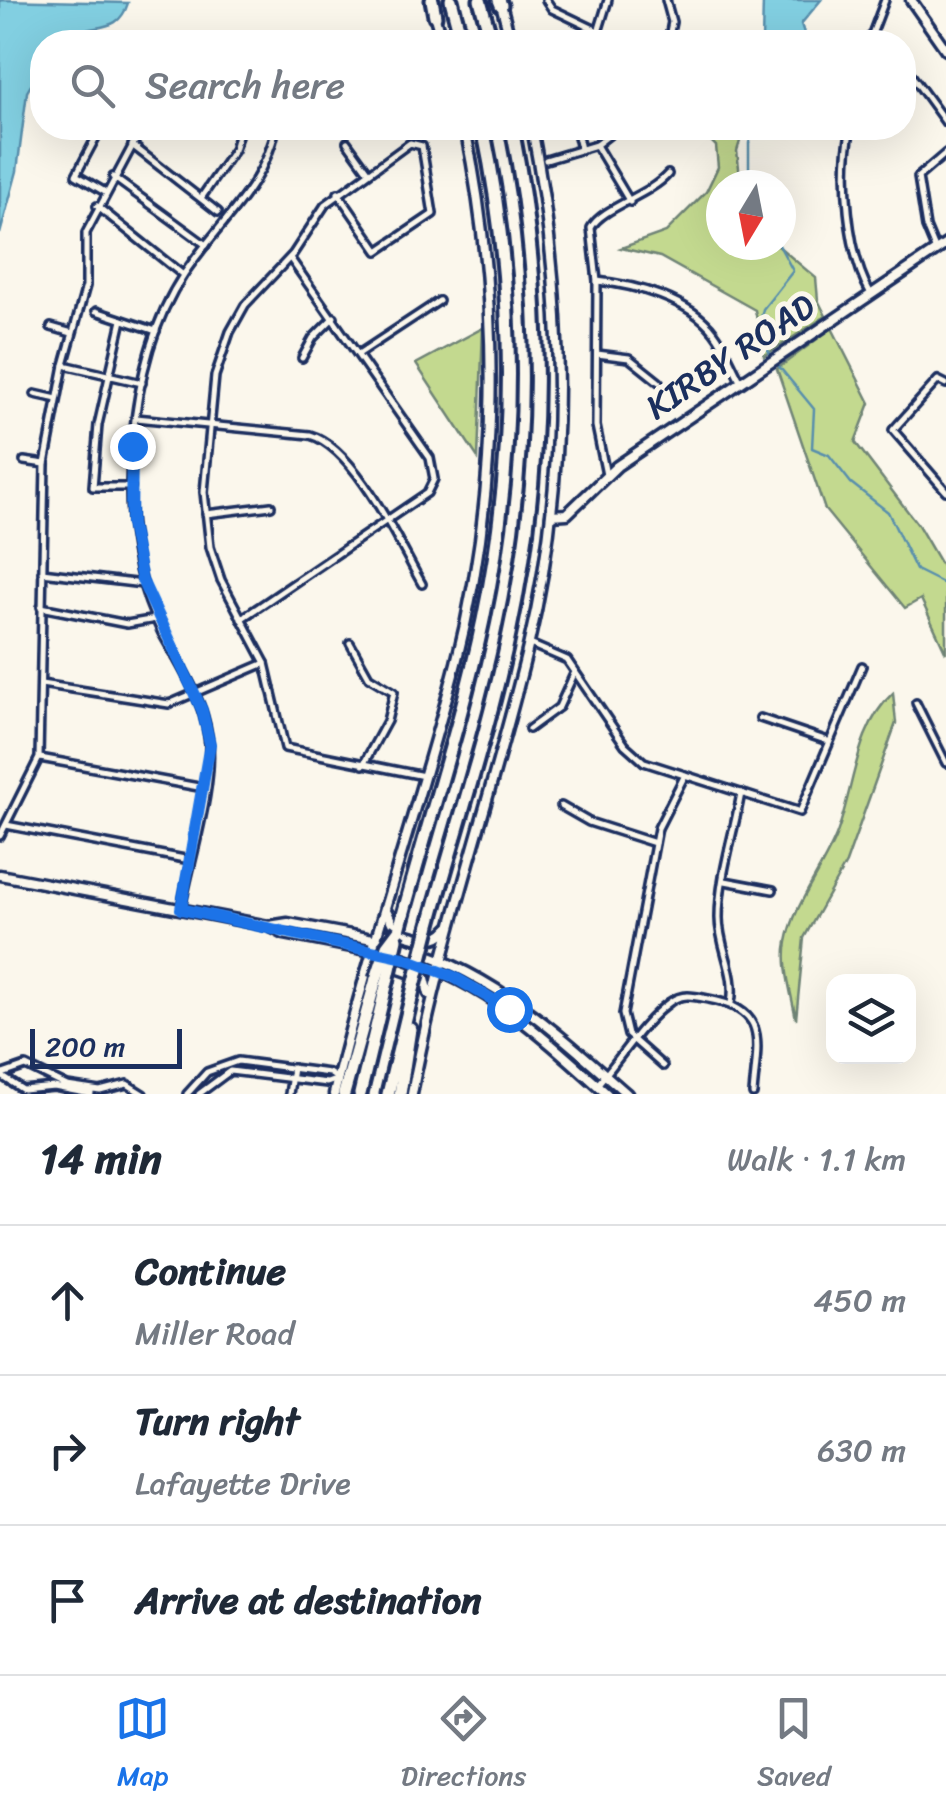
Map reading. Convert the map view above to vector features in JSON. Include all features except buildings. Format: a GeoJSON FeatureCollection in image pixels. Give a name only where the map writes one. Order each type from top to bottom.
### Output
{"type":"FeatureCollection","features":[{"type":"Feature","properties":{"kind":"highway"},"geometry":{"type":"LineString","coordinates":[[431,0],[435,16]]}},
{"type":"Feature","properties":{"kind":"highway"},"geometry":{"type":"LineString","coordinates":[[450,0],[459,30]]}},
{"type":"Feature","properties":{"kind":"highway"},"geometry":{"type":"LineString","coordinates":[[480,0],[489,30]]}},
{"type":"Feature","properties":{"kind":"highway"},"geometry":{"type":"LineString","coordinates":[[344,1094],[376,980],[400,925],[480,637],[503,490],[507,304],[485,140]]}},
{"type":"Feature","properties":{"kind":"highway"},"geometry":{"type":"LineString","coordinates":[[388,1094],[429,928],[506,650],[530,502],[536,410],[536,316],[528,223],[514,140]]}},
{"type":"Feature","properties":{"kind":"highway"},"geometry":{"type":"LineString","coordinates":[[360,1094],[376,980]]}},
{"type":"Feature","properties":{"kind":"highway"},"geometry":{"type":"LineString","coordinates":[[400,1094],[414,986]]}},
{"type":"Feature","properties":{"kind":"main road"},"geometry":{"type":"LineString","coordinates":[[912,0],[946,50]]}},
{"type":"Feature","properties":{"kind":"main road"},"geometry":{"type":"LineString","coordinates":[[500,2],[508,30]]}},
{"type":"Feature","properties":{"kind":"main road"},"geometry":{"type":"LineString","coordinates":[[435,16],[439,30]]}},
{"type":"Feature","properties":{"kind":"main road"},"geometry":{"type":"LineString","coordinates":[[376,980],[374,951],[468,610],[487,435],[488,308],[467,140]]}},
{"type":"Feature","properties":{"kind":"main road"},"geometry":{"type":"LineString","coordinates":[[412,1094],[438,970],[534,645],[551,515],[558,418],[555,268],[534,140]]}},
{"type":"Feature","properties":{"kind":"main road","name":"KIRBY ROAD"},"geometry":{"type":"LineString","coordinates":[[551,515],[567,514],[606,475],[946,244]]}},
{"type":"Feature","properties":{"kind":"main road"},"geometry":{"type":"LineString","coordinates":[[0,875],[269,926],[284,934],[374,951],[438,970],[509,1009],[608,1094]]}},
{"type":"Feature","properties":{"kind":"main road"},"geometry":{"type":"LineString","coordinates":[[387,907],[391,927],[408,936],[431,940],[450,927]]}},
{"type":"Feature","properties":{"kind":"main road"},"geometry":{"type":"LineString","coordinates":[[269,926],[288,923],[377,940],[441,959],[516,999],[627,1094]]}},
{"type":"Feature","properties":{"kind":"main road"},"geometry":{"type":"LineString","coordinates":[[334,1094],[380,966],[413,971],[425,978],[429,1004]]}},
{"type":"Feature","properties":{"kind":"street"},"geometry":{"type":"LineString","coordinates":[[546,0],[552,9],[594,30]]}},
{"type":"Feature","properties":{"kind":"street"},"geometry":{"type":"LineString","coordinates":[[599,30],[608,0]]}},
{"type":"Feature","properties":{"kind":"street"},"geometry":{"type":"LineString","coordinates":[[666,0],[670,30]]}},
{"type":"Feature","properties":{"kind":"street"},"geometry":{"type":"LineString","coordinates":[[874,30],[885,0]]}},
{"type":"Feature","properties":{"kind":"street"},"geometry":{"type":"LineString","coordinates":[[916,82],[946,124]]}},
{"type":"Feature","properties":{"kind":"street"},"geometry":{"type":"LineString","coordinates":[[95,140],[76,175],[106,192]]}},
{"type":"Feature","properties":{"kind":"street"},"geometry":{"type":"LineString","coordinates":[[0,836],[39,758],[45,464],[64,365],[87,280],[86,233],[135,140]]}},
{"type":"Feature","properties":{"kind":"street"},"geometry":{"type":"LineString","coordinates":[[200,199],[226,164],[235,140]]}},
{"type":"Feature","properties":{"kind":"street"},"geometry":{"type":"LineString","coordinates":[[181,909],[210,744],[196,694],[156,619],[143,584],[133,537],[130,488],[136,418],[156,331],[184,275],[250,192],[271,140]]}},
{"type":"Feature","properties":{"kind":"street"},"geometry":{"type":"LineString","coordinates":[[579,140],[581,150]]}},
{"type":"Feature","properties":{"kind":"street"},"geometry":{"type":"LineString","coordinates":[[546,160],[602,140]]}},
{"type":"Feature","properties":{"kind":"street"},"geometry":{"type":"LineString","coordinates":[[850,140],[846,180],[860,272],[872,294]]}},
{"type":"Feature","properties":{"kind":"street"},"geometry":{"type":"LineString","coordinates":[[347,142],[368,171]]}},
{"type":"Feature","properties":{"kind":"street"},"geometry":{"type":"LineString","coordinates":[[338,193],[378,250],[434,212],[418,142],[410,143],[338,193],[290,258],[256,291],[230,332],[215,376],[206,514],[216,566],[265,663],[285,748],[424,776]]}},
{"type":"Feature","properties":{"kind":"street"},"geometry":{"type":"LineString","coordinates":[[596,145],[630,202]]}},
{"type":"Feature","properties":{"kind":"street"},"geometry":{"type":"LineString","coordinates":[[132,146],[218,212]]}},
{"type":"Feature","properties":{"kind":"street"},"geometry":{"type":"LineString","coordinates":[[936,250],[926,227],[918,178],[946,153]]}},
{"type":"Feature","properties":{"kind":"street"},"geometry":{"type":"LineString","coordinates":[[606,475],[598,448],[594,222],[668,174]]}},
{"type":"Feature","properties":{"kind":"street"},"geometry":{"type":"LineString","coordinates":[[113,177],[206,245]]}},
{"type":"Feature","properties":{"kind":"street"},"geometry":{"type":"LineString","coordinates":[[98,206],[184,275]]}},
{"type":"Feature","properties":{"kind":"street"},"geometry":{"type":"LineString","coordinates":[[241,619],[432,488],[434,466],[360,353],[290,258]]}},
{"type":"Feature","properties":{"kind":"street"},"geometry":{"type":"LineString","coordinates":[[597,282],[648,291],[702,320],[714,332],[741,382]]}},
{"type":"Feature","properties":{"kind":"street"},"geometry":{"type":"LineString","coordinates":[[360,353],[439,301]]}},
{"type":"Feature","properties":{"kind":"street"},"geometry":{"type":"LineString","coordinates":[[96,311],[156,331]]}},
{"type":"Feature","properties":{"kind":"street"},"geometry":{"type":"LineString","coordinates":[[302,358],[312,338],[334,317]]}},
{"type":"Feature","properties":{"kind":"street"},"geometry":{"type":"LineString","coordinates":[[122,320],[108,375],[93,488],[130,488]]}},
{"type":"Feature","properties":{"kind":"street"},"geometry":{"type":"LineString","coordinates":[[51,327],[72,333]]}},
{"type":"Feature","properties":{"kind":"street"},"geometry":{"type":"LineString","coordinates":[[597,354],[629,358],[659,382]]}},
{"type":"Feature","properties":{"kind":"street"},"geometry":{"type":"LineString","coordinates":[[64,365],[142,383]]}},
{"type":"Feature","properties":{"kind":"street"},"geometry":{"type":"LineString","coordinates":[[946,384],[938,380],[893,430],[946,491]]}},
{"type":"Feature","properties":{"kind":"street"},"geometry":{"type":"LineString","coordinates":[[36,394],[57,398]]}},
{"type":"Feature","properties":{"kind":"street"},"geometry":{"type":"LineString","coordinates":[[136,418],[319,437],[338,451],[386,520],[422,584]]}},
{"type":"Feature","properties":{"kind":"street"},"geometry":{"type":"LineString","coordinates":[[24,461],[45,464]]}},
{"type":"Feature","properties":{"kind":"street"},"geometry":{"type":"LineString","coordinates":[[206,514],[270,506]]}},
{"type":"Feature","properties":{"kind":"street"},"geometry":{"type":"LineString","coordinates":[[42,572],[143,584]]}},
{"type":"Feature","properties":{"kind":"street"},"geometry":{"type":"LineString","coordinates":[[41,607],[127,624],[156,619]]}},
{"type":"Feature","properties":{"kind":"street"},"geometry":{"type":"LineString","coordinates":[[350,643],[368,677],[394,692],[387,720],[363,764]]}},
{"type":"Feature","properties":{"kind":"street"},"geometry":{"type":"LineString","coordinates":[[534,645],[567,660],[636,756],[800,812],[862,666]]}},
{"type":"Feature","properties":{"kind":"street"},"geometry":{"type":"LineString","coordinates":[[41,684],[159,704],[196,694],[265,663]]}},
{"type":"Feature","properties":{"kind":"street"},"geometry":{"type":"LineString","coordinates":[[529,729],[559,708],[574,674]]}},
{"type":"Feature","properties":{"kind":"street"},"geometry":{"type":"LineString","coordinates":[[916,703],[946,763]]}},
{"type":"Feature","properties":{"kind":"street"},"geometry":{"type":"LineString","coordinates":[[760,718],[828,741]]}},
{"type":"Feature","properties":{"kind":"street"},"geometry":{"type":"LineString","coordinates":[[39,758],[204,788]]}},
{"type":"Feature","properties":{"kind":"street"},"geometry":{"type":"LineString","coordinates":[[663,1066],[635,1042],[624,1026],[623,1014],[661,816],[685,775]]}},
{"type":"Feature","properties":{"kind":"street"},"geometry":{"type":"LineString","coordinates":[[731,1003],[734,981],[719,932],[741,793]]}},
{"type":"Feature","properties":{"kind":"street"},"geometry":{"type":"LineString","coordinates":[[561,806],[633,839],[655,843]]}},
{"type":"Feature","properties":{"kind":"street"},"geometry":{"type":"LineString","coordinates":[[6,825],[190,860]]}},
{"type":"Feature","properties":{"kind":"street"},"geometry":{"type":"LineString","coordinates":[[725,881],[773,890]]}},
{"type":"Feature","properties":{"kind":"street"},"geometry":{"type":"LineString","coordinates":[[597,1084],[666,1004],[681,996],[731,1003],[746,1010],[756,1028],[753,1094]]}},
{"type":"Feature","properties":{"kind":"street"},"geometry":{"type":"LineString","coordinates":[[186,1094],[207,1072],[229,1062],[253,1061],[338,1079]]}},
{"type":"Feature","properties":{"kind":"street"},"geometry":{"type":"LineString","coordinates":[[91,1094],[81,1090],[56,1084],[26,1066],[0,1075],[23,1090],[54,1087],[81,1090],[100,1091],[127,1084],[143,1094]]}},
{"type":"Feature","properties":{"kind":"street"},"geometry":{"type":"LineString","coordinates":[[289,1094],[293,1068]]}},
{"type":"Feature","properties":{"kind":"street"},"geometry":{"type":"LineString","coordinates":[[198,1094],[230,1070],[327,1083],[338,1079]]}},
{"type":"Feature","properties":{"kind":"green space"},"geometry":{"type":"Polygon","coordinates":[[[710,140],[740,140],[739,170],[717,170],[716,146],[710,140]]]}},
{"type":"Feature","properties":{"kind":"green space"},"geometry":{"type":"Polygon","coordinates":[[[706,192],[706,260],[795,260],[816,278],[818,300],[826,316],[764,356],[755,310],[660,257],[621,248],[666,232],[706,192]]]}},
{"type":"Feature","properties":{"kind":"green space"},"geometry":{"type":"Polygon","coordinates":[[[483,328],[478,458],[416,364],[483,328]]]}},
{"type":"Feature","properties":{"kind":"green space"},"geometry":{"type":"Polygon","coordinates":[[[832,328],[870,403],[855,442],[918,525],[946,573],[946,653],[921,599],[905,608],[825,510],[777,369],[832,328]]]}},
{"type":"Feature","properties":{"kind":"green space"},"geometry":{"type":"Polygon","coordinates":[[[893,693],[896,723],[846,863],[804,938],[796,1019],[786,961],[791,928],[836,836],[863,741],[880,707],[893,693]]]}},
{"type":"Feature","properties":{"kind":"water"},"geometry":{"type":"Polygon","coordinates":[[[0,0],[128,3],[121,17],[110,24],[86,30],[30,30],[30,87],[17,171],[0,234],[0,0]]]}},
{"type":"Feature","properties":{"kind":"water"},"geometry":{"type":"Polygon","coordinates":[[[763,0],[821,0],[801,24],[803,30],[762,30],[763,0]]]}},
{"type":"Feature","properties":{"kind":"waterway"},"geometry":{"type":"LineString","coordinates":[[749,170],[750,140]]}},
{"type":"Feature","properties":{"kind":"waterway"},"geometry":{"type":"LineString","coordinates":[[772,357],[758,332],[763,309],[793,271],[787,260]]}},
{"type":"Feature","properties":{"kind":"waterway"},"geometry":{"type":"LineString","coordinates":[[777,364],[814,409],[812,448],[829,455],[851,483],[888,512],[916,570],[946,585]]}},
{"type":"Feature","properties":{"kind":"route"},"geometry":{"type":"LineString","coordinates":[[132,446],[131,524],[142,580],[156,619],[202,710],[210,744],[181,909],[404,958],[452,976],[509,1009]]}}]}
